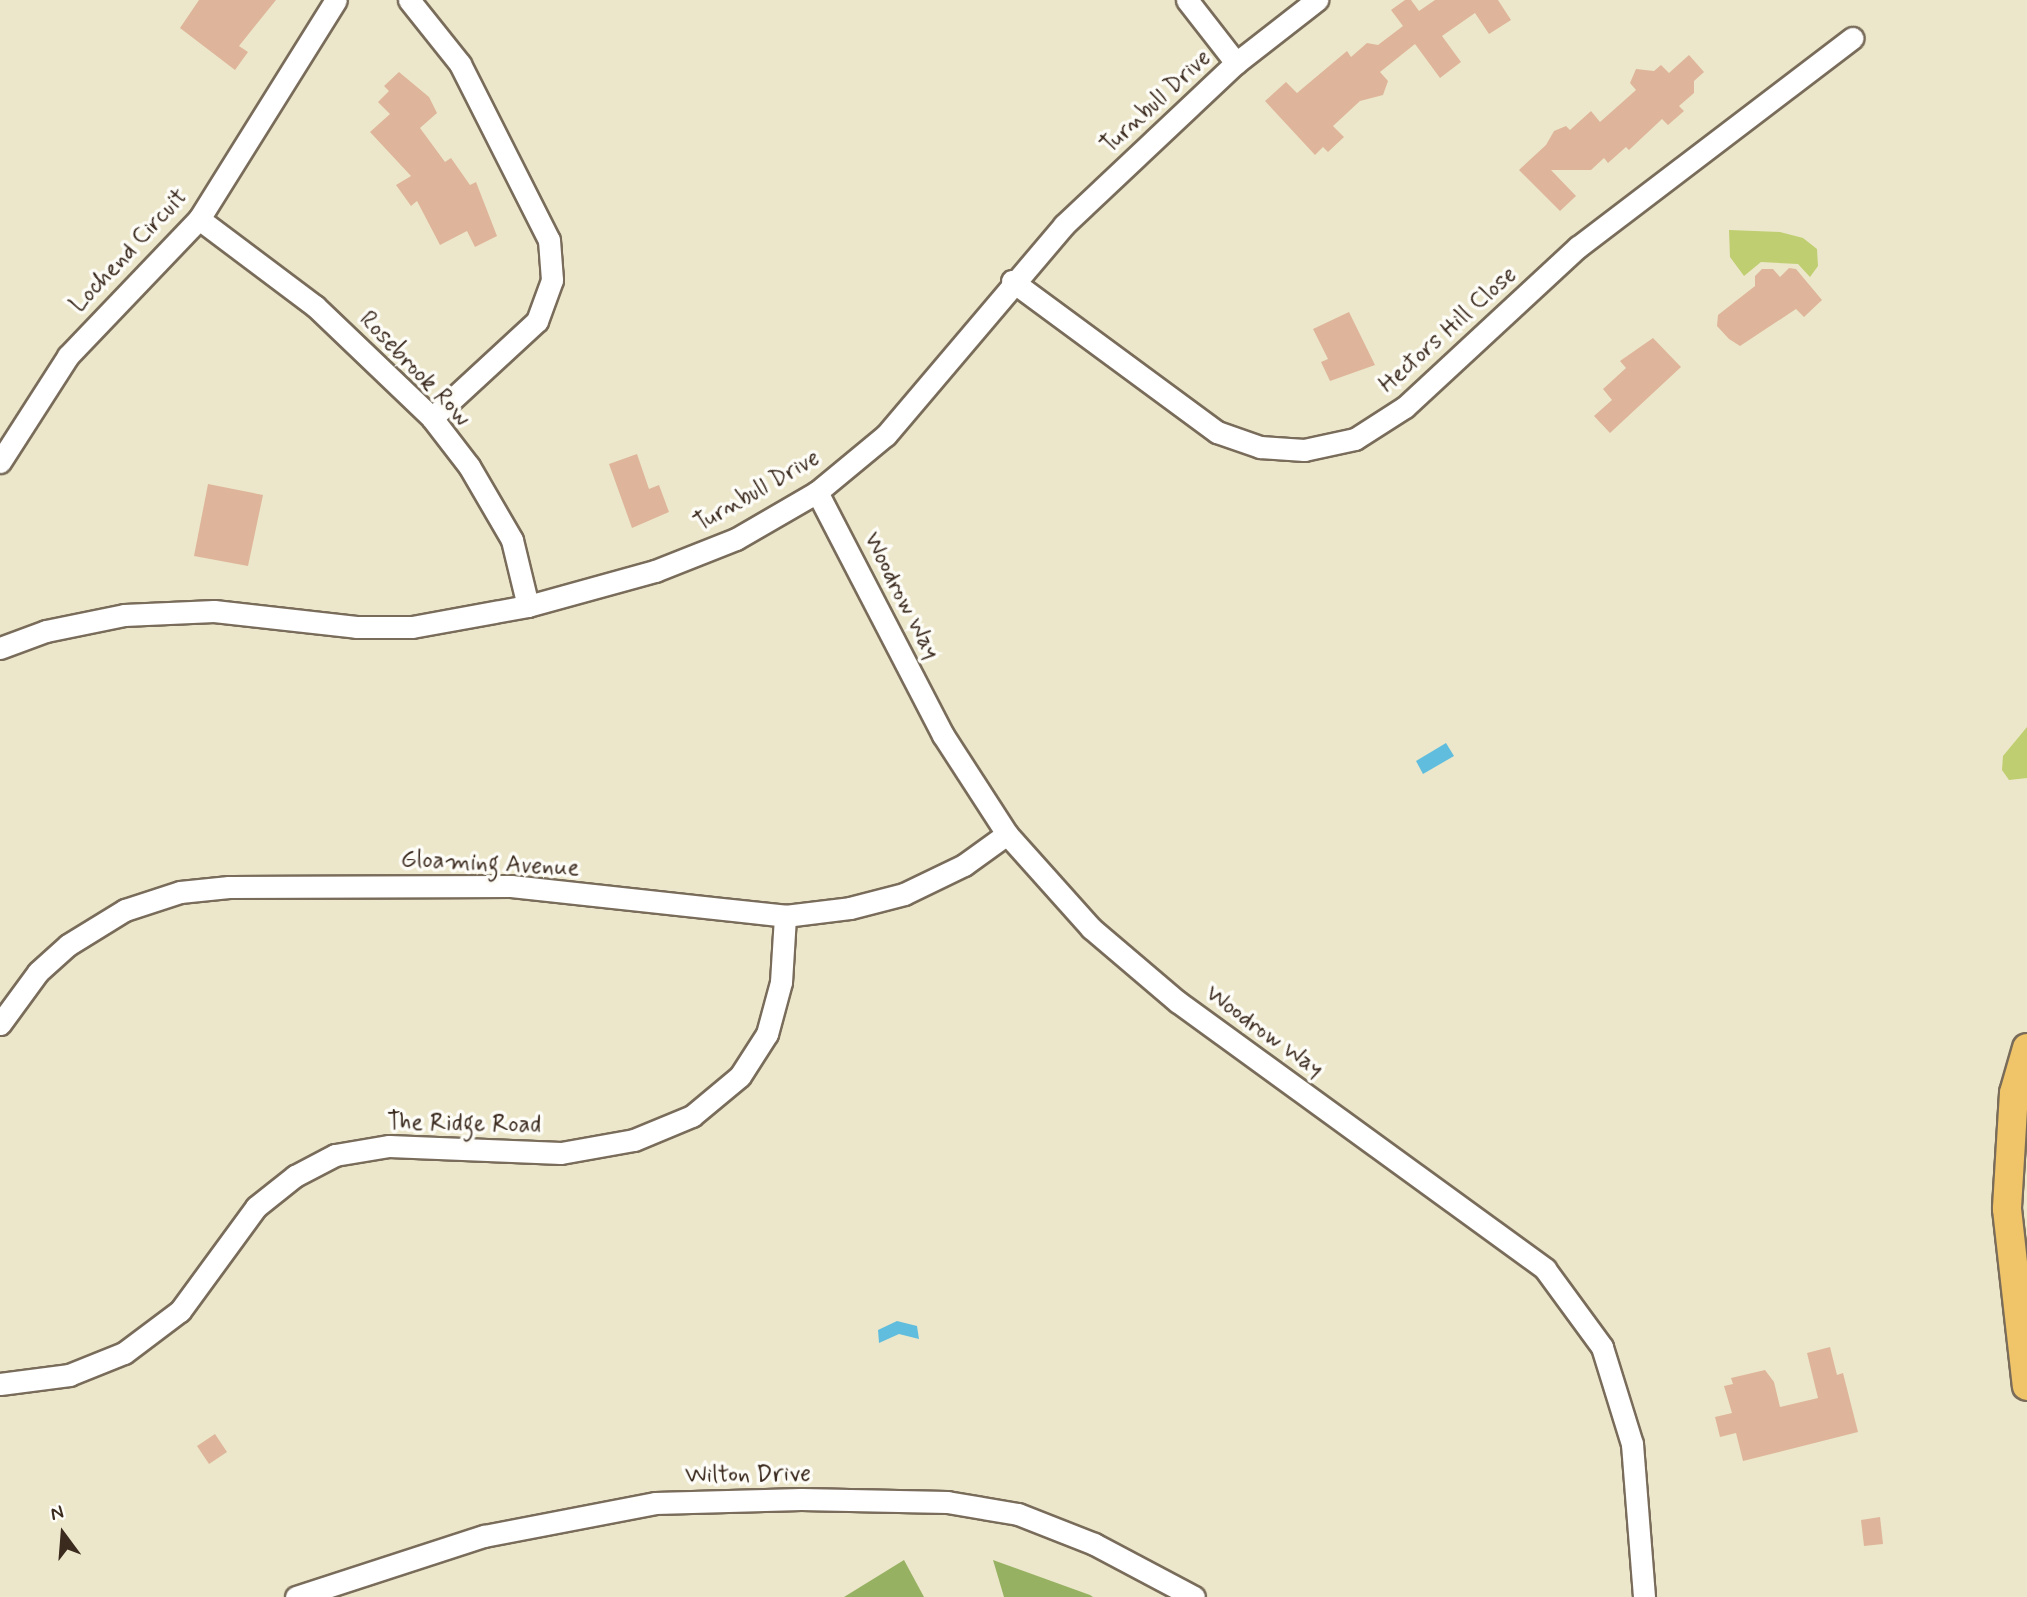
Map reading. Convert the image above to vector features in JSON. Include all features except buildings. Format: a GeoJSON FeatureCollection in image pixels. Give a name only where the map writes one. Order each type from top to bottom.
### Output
{"type":"FeatureCollection","features":[{"type":"Feature","properties":{"kind":"main road"},"geometry":{"type":"LineString","coordinates":[[2027,1048],[2014,1093],[2007,1209],[2027,1386]]}},
{"type":"Feature","properties":{"kind":"street","name":"Lochend Circuit"},"geometry":{"type":"LineString","coordinates":[[0,462],[68,356],[199,219],[336,0]]}},
{"type":"Feature","properties":{"kind":"street"},"geometry":{"type":"LineString","coordinates":[[409,0],[460,64],[549,240],[552,280],[537,321],[432,418]]}},
{"type":"Feature","properties":{"kind":"street"},"geometry":{"type":"LineString","coordinates":[[1187,0],[1236,63]]}},
{"type":"Feature","properties":{"kind":"street","name":"Turnbull Drive"},"geometry":{"type":"LineString","coordinates":[[0,648],[46,631],[124,615],[214,611],[356,626],[412,627],[528,606],[696,556],[817,492],[886,435],[1012,281],[1064,225],[1236,63],[1317,0]]}},
{"type":"Feature","properties":{"kind":"street","name":"Hectors Hill Close"},"geometry":{"type":"LineString","coordinates":[[1012,281],[1217,432],[1260,447],[1304,450],[1355,439],[1405,407],[1578,247],[1852,38]]}},
{"type":"Feature","properties":{"kind":"street","name":"Rosebrook Row"},"geometry":{"type":"LineString","coordinates":[[199,219],[315,306],[432,418],[470,466],[512,540],[528,606]]}},
{"type":"Feature","properties":{"kind":"street","name":"Woodrow Way"},"geometry":{"type":"LineString","coordinates":[[817,492],[943,735],[1007,834],[1091,928],[1178,1002],[1545,1269],[1602,1348],[1632,1444],[1644,1597]]}},
{"type":"Feature","properties":{"kind":"street","name":"Gloaming Avenue"},"geometry":{"type":"LineString","coordinates":[[0,1024],[38,972],[68,945],[125,910],[180,892],[229,887],[511,886],[785,916],[850,908],[904,894],[964,865],[1007,834]]}},
{"type":"Feature","properties":{"kind":"street","name":"The Ridge Road"},"geometry":{"type":"LineString","coordinates":[[0,1384],[69,1375],[124,1353],[180,1311],[256,1208],[295,1176],[335,1155],[389,1146],[561,1153],[634,1140],[692,1116],[740,1076],[767,1034],[781,982],[785,916]]}},
{"type":"Feature","properties":{"kind":"street","name":"Wilton Drive"},"geometry":{"type":"LineString","coordinates":[[296,1597],[498,1534],[655,1503],[801,1499],[947,1502],[1018,1514],[1094,1544],[1194,1597]]}},
{"type":"Feature","properties":{"kind":"green space"},"geometry":{"type":"Polygon","coordinates":[[[1729,230],[1780,232],[1803,238],[1817,249],[1818,266],[1810,277],[1798,264],[1761,262],[1744,276],[1730,257],[1729,230]]]}},
{"type":"Feature","properties":{"kind":"green space"},"geometry":{"type":"Polygon","coordinates":[[[2027,727],[2027,778],[2009,780],[2002,770],[2003,756],[2027,727]]]}},
{"type":"Feature","properties":{"kind":"green space"},"geometry":{"type":"Polygon","coordinates":[[[904,1560],[924,1597],[844,1597],[904,1560]]]}},
{"type":"Feature","properties":{"kind":"green space"},"geometry":{"type":"Polygon","coordinates":[[[993,1560],[1090,1595],[1093,1597],[1004,1597],[993,1560]]]}},
{"type":"Feature","properties":{"kind":"water"},"geometry":{"type":"Polygon","coordinates":[[[1446,743],[1454,756],[1423,774],[1416,761],[1446,743]]]}},
{"type":"Feature","properties":{"kind":"water"},"geometry":{"type":"Polygon","coordinates":[[[897,1321],[917,1326],[919,1339],[899,1334],[879,1343],[878,1330],[897,1321]]]}}]}
